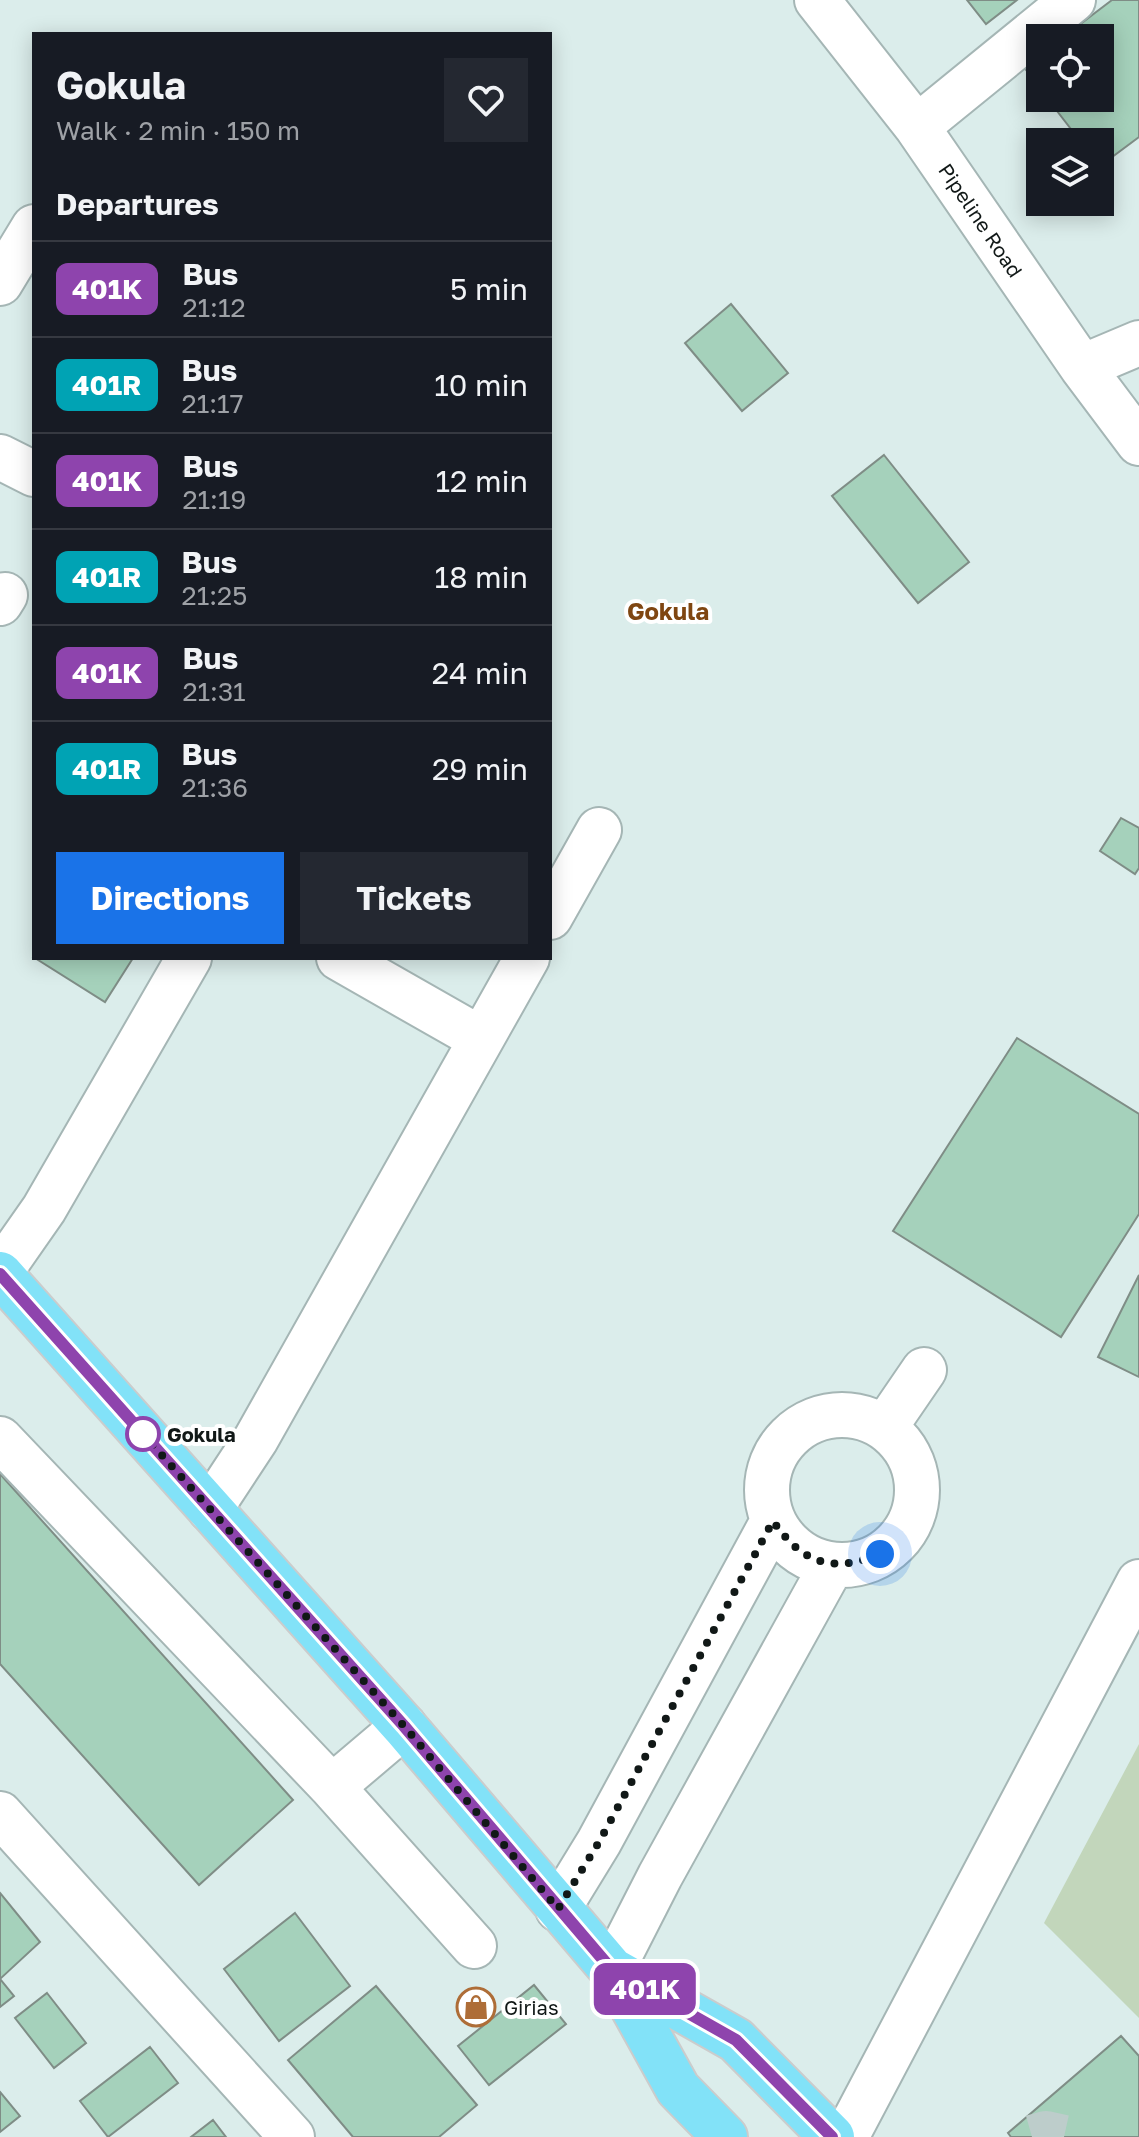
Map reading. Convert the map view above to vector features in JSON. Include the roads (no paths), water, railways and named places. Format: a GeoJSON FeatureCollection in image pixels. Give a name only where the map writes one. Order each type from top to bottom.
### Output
{"type":"FeatureCollection","features":[{"type":"Feature","properties":{"kind":"main road"},"geometry":{"type":"LineString","coordinates":[[0,1273],[404,1726],[612,1970],[678,2089],[725,2137]]}},
{"type":"Feature","properties":{"kind":"main road"},"geometry":{"type":"LineString","coordinates":[[612,1970],[736,2040],[832,2137]]}},
{"type":"Feature","properties":{"kind":"street","name":"Pipeline Road"},"geometry":{"type":"LineString","coordinates":[[817,0],[917,127],[1082,367],[1139,443]]}},
{"type":"Feature","properties":{"kind":"street"},"geometry":{"type":"LineString","coordinates":[[917,127],[1073,0]]}},
{"type":"Feature","properties":{"kind":"street"},"geometry":{"type":"LineString","coordinates":[[0,283],[32,230]]}},
{"type":"Feature","properties":{"kind":"street"},"geometry":{"type":"LineString","coordinates":[[1082,367],[1139,343]]}},
{"type":"Feature","properties":{"kind":"street"},"geometry":{"type":"LineString","coordinates":[[0,457],[32,473]]}},
{"type":"Feature","properties":{"kind":"street"},"geometry":{"type":"LineString","coordinates":[[552,913],[599,830]]}},
{"type":"Feature","properties":{"kind":"street"},"geometry":{"type":"LineString","coordinates":[[0,1273],[44,1209],[188,960]]}},
{"type":"Feature","properties":{"kind":"street"},"geometry":{"type":"LineString","coordinates":[[343,960],[481,1039]]}},
{"type":"Feature","properties":{"kind":"street"},"geometry":{"type":"LineString","coordinates":[[210,1509],[256,1439],[526,960]]}},
{"type":"Feature","properties":{"kind":"street"},"geometry":{"type":"LineString","coordinates":[[885,1427],[924,1370]]}},
{"type":"Feature","properties":{"kind":"street"},"geometry":{"type":"LineString","coordinates":[[839,1415],[863,1417],[885,1427],[902,1444],[914,1465],[917,1490],[913,1515],[900,1538],[880,1554],[857,1563],[832,1565],[807,1556],[787,1540],[773,1521],[767,1496],[769,1472],[779,1450],[794,1432],[816,1420],[839,1415]]}},
{"type":"Feature","properties":{"kind":"street"},"geometry":{"type":"LineString","coordinates":[[0,1439],[332,1787],[474,1946]]}},
{"type":"Feature","properties":{"kind":"street"},"geometry":{"type":"LineString","coordinates":[[558,1909],[599,1842],[773,1521]]}},
{"type":"Feature","properties":{"kind":"street"},"geometry":{"type":"LineString","coordinates":[[612,1970],[660,1876],[832,1565]]}},
{"type":"Feature","properties":{"kind":"street"},"geometry":{"type":"LineString","coordinates":[[846,2137],[1139,1582]]}},
{"type":"Feature","properties":{"kind":"street"},"geometry":{"type":"LineString","coordinates":[[332,1787],[404,1726]]}},
{"type":"Feature","properties":{"kind":"street"},"geometry":{"type":"LineString","coordinates":[[0,1814],[292,2137]]}},
{"type":"Feature","properties":{"kind":"tunnel"},"geometry":{"type":"LineString","coordinates":[[1032,2137],[1046,2133],[1064,2137]]}},
{"type":"Feature","properties":{"kind":"place","name":"Gokula"},"geometry":{"type":"Point","coordinates":[143,1434]}},
{"type":"Feature","properties":{"kind":"place","name":"Girias"},"geometry":{"type":"Point","coordinates":[476,2007]}},
{"type":"Feature","properties":{"kind":"district","name":"Gokula"},"geometry":{"type":"Point","coordinates":[668,610]}}]}
